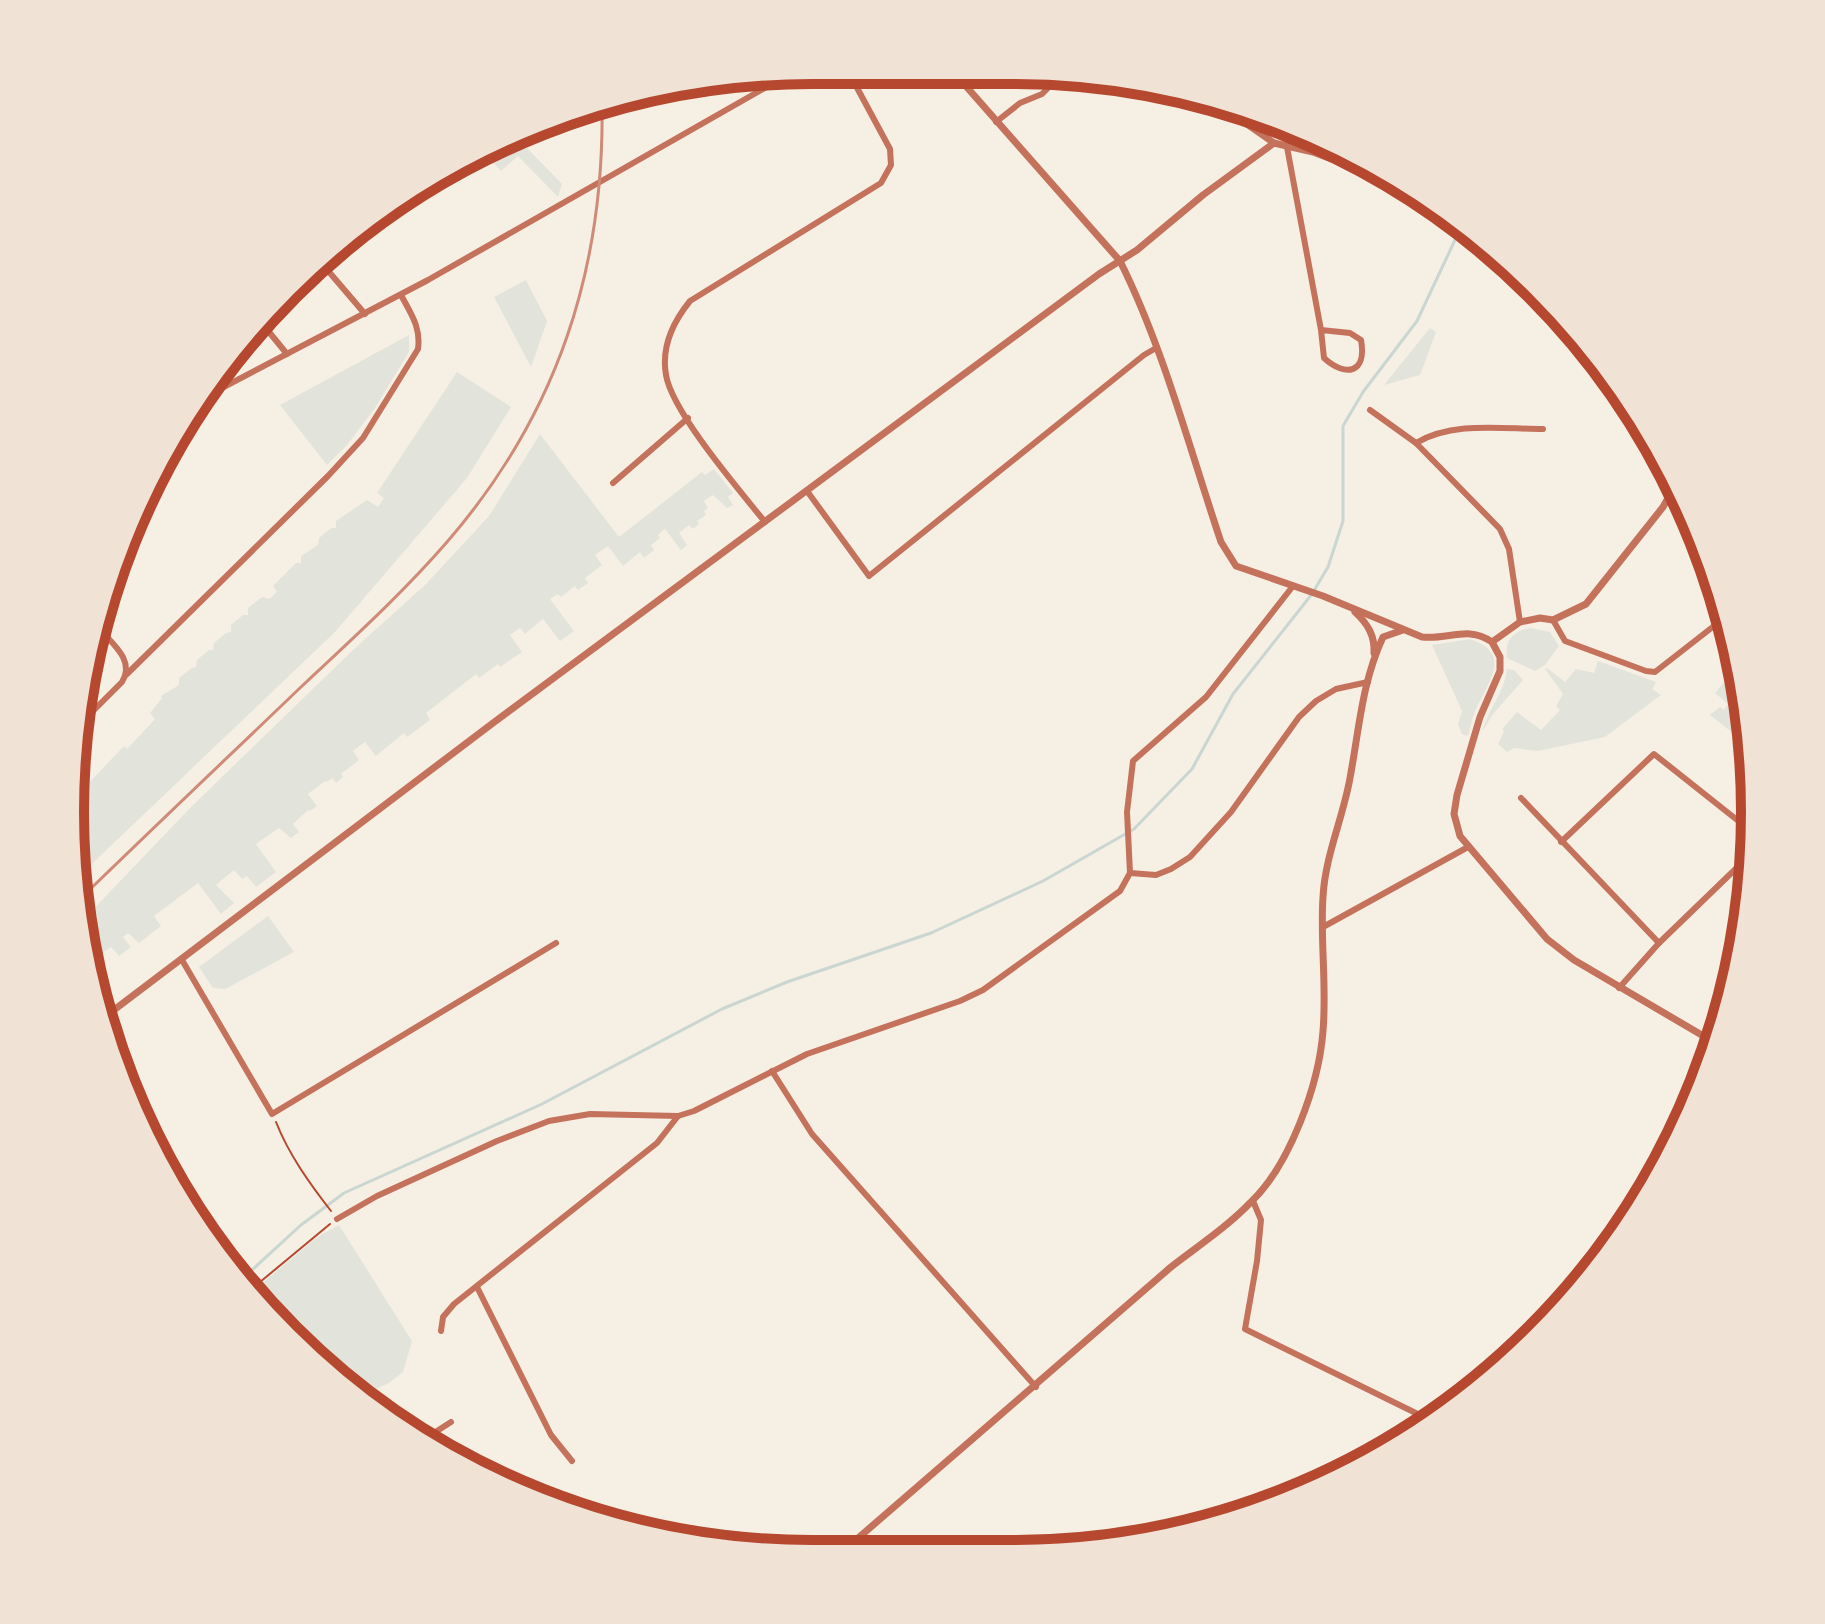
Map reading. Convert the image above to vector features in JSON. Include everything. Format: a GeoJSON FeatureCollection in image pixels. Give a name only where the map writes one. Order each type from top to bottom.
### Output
{"type":"FeatureCollection","features":[{"type":"Feature","properties":{"kind":"street"},"geometry":{"type":"LineString","coordinates":[[765,522],[676,402],[666,375],[666,343],[677,317],[690,301],[881,183],[891,165],[890,149],[855,84]]}},
{"type":"Feature","properties":{"kind":"street"},"geometry":{"type":"LineString","coordinates":[[964,84],[1120,261],[1138,297],[1221,542],[1236,566],[1323,596],[1422,637],[1438,639],[1466,633],[1480,634],[1492,642],[1500,657],[1500,671],[1480,717],[1454,814],[1460,836],[1547,939],[1619,988],[1705,1037]]}},
{"type":"Feature","properties":{"kind":"street"},"geometry":{"type":"LineString","coordinates":[[220,389],[546,215],[769,86]]}},
{"type":"Feature","properties":{"kind":"street"},"geometry":{"type":"LineString","coordinates":[[996,122],[1020,103],[1042,94],[1050,86]]}},
{"type":"Feature","properties":{"kind":"street"},"geometry":{"type":"LineString","coordinates":[[1244,122],[1274,143],[1313,152],[1343,163]]}},
{"type":"Feature","properties":{"kind":"street"},"geometry":{"type":"LineString","coordinates":[[112,1011],[493,723],[1120,261],[1274,143]]}},
{"type":"Feature","properties":{"kind":"street"},"geometry":{"type":"LineString","coordinates":[[1287,147],[1324,358],[1337,370],[1348,371],[1359,364],[1363,353],[1361,340],[1350,333],[1321,330]]}},
{"type":"Feature","properties":{"kind":"street"},"geometry":{"type":"LineString","coordinates":[[327,270],[365,314]]}},
{"type":"Feature","properties":{"kind":"street"},"geometry":{"type":"LineString","coordinates":[[91,713],[363,438],[418,349],[416,322],[401,295]]}},
{"type":"Feature","properties":{"kind":"street"},"geometry":{"type":"LineString","coordinates":[[267,330],[287,354]]}},
{"type":"Feature","properties":{"kind":"street"},"geometry":{"type":"LineString","coordinates":[[807,491],[869,576],[1156,348]]}},
{"type":"Feature","properties":{"kind":"street"},"geometry":{"type":"LineString","coordinates":[[1370,410],[1416,443],[1500,529],[1509,549],[1520,622]]}},
{"type":"Feature","properties":{"kind":"street"},"geometry":{"type":"LineString","coordinates":[[613,483],[688,418]]}},
{"type":"Feature","properties":{"kind":"street"},"geometry":{"type":"LineString","coordinates":[[1416,443],[1427,436],[1460,428],[1543,429]]}},
{"type":"Feature","properties":{"kind":"street"},"geometry":{"type":"LineString","coordinates":[[1492,642],[1520,622],[1540,618],[1553,620],[1586,604],[1669,496]]}},
{"type":"Feature","properties":{"kind":"street"},"geometry":{"type":"LineString","coordinates":[[336,1217],[549,1121],[590,1114],[678,1116],[694,1111],[807,1054],[960,1001],[983,990],[1120,891],[1130,873],[1127,812],[1133,761],[1206,697],[1293,586]]}},
{"type":"Feature","properties":{"kind":"street"},"geometry":{"type":"LineString","coordinates":[[856,1540],[1171,1267],[1253,1201],[1268,1182],[1293,1138],[1315,1073],[1323,1032],[1325,873],[1350,780],[1361,707],[1375,649],[1366,622],[1351,608]]}},
{"type":"Feature","properties":{"kind":"street"},"geometry":{"type":"LineString","coordinates":[[1553,620],[1565,641],[1655,672],[1716,624]]}},
{"type":"Feature","properties":{"kind":"street"},"geometry":{"type":"LineString","coordinates":[[1372,664],[1383,637],[1403,630]]}},
{"type":"Feature","properties":{"kind":"street"},"geometry":{"type":"LineString","coordinates":[[106,636],[127,663],[127,674]]}},
{"type":"Feature","properties":{"kind":"street"},"geometry":{"type":"LineString","coordinates":[[1130,873],[1156,875],[1190,857],[1213,833],[1299,717],[1316,701],[1336,689],[1368,682]]}},
{"type":"Feature","properties":{"kind":"street"},"geometry":{"type":"LineString","coordinates":[[1561,842],[1654,754],[1741,823]]}},
{"type":"Feature","properties":{"kind":"street"},"geometry":{"type":"LineString","coordinates":[[1521,798],[1659,943]]}},
{"type":"Feature","properties":{"kind":"street"},"geometry":{"type":"LineString","coordinates":[[1323,927],[1468,847]]}},
{"type":"Feature","properties":{"kind":"street"},"geometry":{"type":"LineString","coordinates":[[1619,988],[1659,943],[1738,866]]}},
{"type":"Feature","properties":{"kind":"street"},"geometry":{"type":"LineString","coordinates":[[182,960],[272,1114],[556,943]]}},
{"type":"Feature","properties":{"kind":"street"},"geometry":{"type":"LineString","coordinates":[[772,1071],[812,1134],[1036,1387]]}},
{"type":"Feature","properties":{"kind":"street"},"geometry":{"type":"LineString","coordinates":[[441,1331],[443,1317],[454,1304],[657,1143],[678,1116]]}},
{"type":"Feature","properties":{"kind":"street"},"geometry":{"type":"LineString","coordinates":[[1253,1201],[1261,1220],[1245,1329],[1420,1415]]}},
{"type":"Feature","properties":{"kind":"street"},"geometry":{"type":"LineString","coordinates":[[477,1287],[551,1435],[572,1461]]}},
{"type":"Feature","properties":{"kind":"street"},"geometry":{"type":"LineString","coordinates":[[434,1433],[451,1422]]}},
{"type":"Feature","properties":{"kind":"path"},"geometry":{"type":"LineString","coordinates":[[258,1284],[336,1217],[283,1140],[272,1114]]}},
{"type":"Feature","properties":{"kind":"shaded area"},"geometry":{"type":"Polygon","coordinates":[[[523,144],[562,184],[558,197],[518,156],[501,171],[490,159],[523,144]]]}},
{"type":"Feature","properties":{"kind":"shaded area"},"geometry":{"type":"Polygon","coordinates":[[[526,280],[547,321],[531,367],[494,297],[526,280]]]}},
{"type":"Feature","properties":{"kind":"shaded area"},"geometry":{"type":"Polygon","coordinates":[[[1430,328],[1436,332],[1420,375],[1384,385],[1430,328]]]}},
{"type":"Feature","properties":{"kind":"shaded area"},"geometry":{"type":"Polygon","coordinates":[[[409,335],[409,352],[375,408],[347,445],[327,465],[280,405],[409,335]]]}},
{"type":"Feature","properties":{"kind":"shaded area"},"geometry":{"type":"Polygon","coordinates":[[[457,372],[511,407],[467,478],[335,632],[87,869],[85,787],[155,719],[150,713],[161,696],[179,685],[179,678],[196,667],[197,660],[209,650],[213,650],[214,643],[231,632],[231,625],[243,615],[248,615],[248,608],[262,597],[269,599],[277,592],[273,586],[296,563],[301,563],[301,556],[318,545],[319,538],[331,528],[336,528],[336,521],[367,500],[378,507],[384,498],[377,493],[457,372]]]}},
{"type":"Feature","properties":{"kind":"shaded area"},"geometry":{"type":"Polygon","coordinates":[[[540,434],[619,537],[702,472],[705,475],[714,469],[733,493],[728,497],[733,505],[727,508],[713,495],[704,501],[708,508],[704,511],[706,515],[697,521],[699,524],[693,529],[689,525],[679,533],[687,545],[681,550],[665,529],[651,545],[654,550],[644,558],[640,552],[623,566],[608,546],[595,555],[602,565],[585,578],[588,583],[578,590],[575,586],[561,597],[558,594],[550,599],[574,631],[560,641],[543,619],[525,634],[520,628],[510,635],[522,652],[479,678],[476,674],[426,713],[430,720],[407,737],[404,733],[376,756],[365,742],[353,751],[359,760],[341,774],[343,777],[336,783],[332,778],[325,781],[308,794],[317,806],[293,824],[299,832],[291,838],[279,828],[256,844],[276,872],[256,887],[247,876],[242,879],[234,870],[216,885],[234,903],[221,914],[198,883],[154,916],[161,926],[139,943],[128,933],[123,937],[131,947],[119,956],[111,947],[98,956],[91,912],[191,807],[426,584],[489,516],[540,434]]]}},
{"type":"Feature","properties":{"kind":"shaded area"},"geometry":{"type":"Polygon","coordinates":[[[1531,628],[1550,632],[1559,646],[1545,665],[1535,671],[1507,658],[1507,646],[1512,637],[1531,628]]]}},
{"type":"Feature","properties":{"kind":"shaded area"},"geometry":{"type":"Polygon","coordinates":[[[1470,639],[1484,645],[1491,653],[1494,671],[1475,712],[1468,736],[1462,734],[1458,724],[1462,711],[1432,645],[1470,639]]]}},
{"type":"Feature","properties":{"kind":"shaded area"},"geometry":{"type":"Polygon","coordinates":[[[1598,661],[1656,682],[1652,689],[1661,695],[1605,737],[1538,751],[1514,748],[1507,752],[1498,744],[1504,731],[1502,729],[1517,712],[1541,730],[1560,710],[1556,706],[1563,694],[1545,669],[1565,682],[1576,669],[1594,673],[1598,661]]]}},
{"type":"Feature","properties":{"kind":"shaded area"},"geometry":{"type":"Polygon","coordinates":[[[1507,669],[1514,670],[1523,680],[1493,714],[1482,732],[1503,685],[1507,669]]]}},
{"type":"Feature","properties":{"kind":"shaded area"},"geometry":{"type":"Polygon","coordinates":[[[1728,677],[1737,736],[1710,715],[1720,707],[1724,710],[1728,704],[1715,693],[1728,677]]]}},
{"type":"Feature","properties":{"kind":"shaded area"},"geometry":{"type":"Polygon","coordinates":[[[268,916],[294,952],[225,989],[213,988],[199,967],[268,916]]]}},
{"type":"Feature","properties":{"kind":"shaded area"},"geometry":{"type":"Polygon","coordinates":[[[339,1225],[412,1341],[403,1372],[371,1391],[297,1327],[259,1285],[316,1238],[339,1225]]]}},
{"type":"Feature","properties":{"kind":"waterway"},"geometry":{"type":"LineString","coordinates":[[249,1273],[301,1225],[344,1193],[542,1104],[722,1009],[787,982],[931,933],[1043,881],[1134,829],[1192,769],[1233,694],[1312,594],[1328,567],[1343,521],[1343,426],[1363,392],[1417,321],[1457,235]]}},
{"type":"Feature","properties":{"kind":"railway"},"geometry":{"type":"LineString","coordinates":[[89,891],[394,598],[447,542],[485,493],[518,443],[545,391],[567,337],[595,223],[602,116]]}}]}
